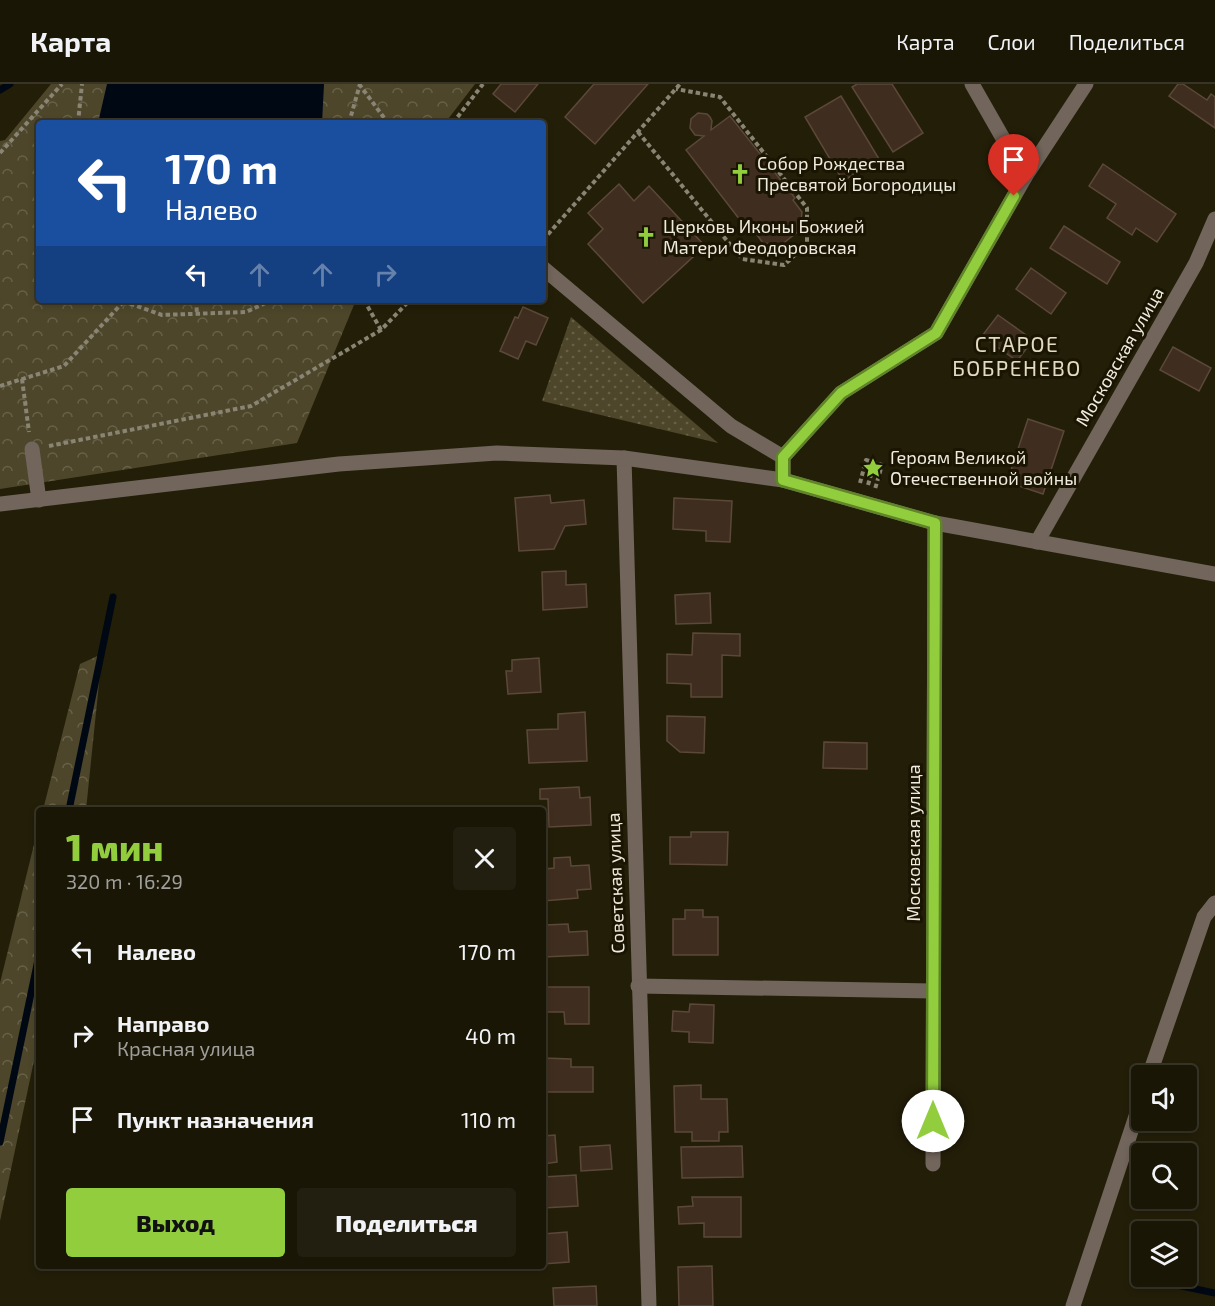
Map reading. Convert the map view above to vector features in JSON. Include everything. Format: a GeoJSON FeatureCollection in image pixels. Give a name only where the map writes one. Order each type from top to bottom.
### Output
{"type":"FeatureCollection","features":[{"type":"Feature","properties":{"kind":"street"},"geometry":{"type":"LineString","coordinates":[[972,84],[1025,177]]}},
{"type":"Feature","properties":{"kind":"street"},"geometry":{"type":"LineString","coordinates":[[783,480],[783,457],[841,393],[936,333],[1025,177],[1086,84]]}},
{"type":"Feature","properties":{"kind":"street","name":"Московская улица"},"geometry":{"type":"LineString","coordinates":[[1037,542],[1196,263],[1215,219]]}},
{"type":"Feature","properties":{"kind":"street"},"geometry":{"type":"LineString","coordinates":[[546,271],[731,426],[783,457]]}},
{"type":"Feature","properties":{"kind":"street"},"geometry":{"type":"LineString","coordinates":[[32,449],[39,500]]}},
{"type":"Feature","properties":{"kind":"street"},"geometry":{"type":"LineString","coordinates":[[0,504],[339,464],[497,453],[624,458],[783,480],[935,523],[1215,574]]}},
{"type":"Feature","properties":{"kind":"street","name":"Советская улица"},"geometry":{"type":"LineString","coordinates":[[624,458],[649,1306]]}},
{"type":"Feature","properties":{"kind":"street","name":"Московская улица"},"geometry":{"type":"LineString","coordinates":[[933,1164],[935,523]]}},
{"type":"Feature","properties":{"kind":"street"},"geometry":{"type":"LineString","coordinates":[[1153,1065],[1204,917],[1215,903]]}},
{"type":"Feature","properties":{"kind":"street"},"geometry":{"type":"LineString","coordinates":[[638,986],[933,991]]}},
{"type":"Feature","properties":{"kind":"street"},"geometry":{"type":"LineString","coordinates":[[1073,1306],[1131,1131]]}},
{"type":"Feature","properties":{"kind":"path"},"geometry":{"type":"LineString","coordinates":[[0,153],[62,84]]}},
{"type":"Feature","properties":{"kind":"path"},"geometry":{"type":"LineString","coordinates":[[78,120],[82,84]]}},
{"type":"Feature","properties":{"kind":"path"},"geometry":{"type":"LineString","coordinates":[[350,120],[360,84]]}},
{"type":"Feature","properties":{"kind":"path"},"geometry":{"type":"LineString","coordinates":[[360,84],[386,120]]}},
{"type":"Feature","properties":{"kind":"path"},"geometry":{"type":"LineString","coordinates":[[455,120],[483,84]]}},
{"type":"Feature","properties":{"kind":"path"},"geometry":{"type":"LineString","coordinates":[[546,237],[680,84]]}},
{"type":"Feature","properties":{"kind":"path"},"geometry":{"type":"LineString","coordinates":[[638,132],[742,259],[784,265],[807,244],[807,208],[720,97],[676,89]]}},
{"type":"Feature","properties":{"kind":"path"},"geometry":{"type":"LineString","coordinates":[[0,386],[64,366],[120,303]]}},
{"type":"Feature","properties":{"kind":"path"},"geometry":{"type":"LineString","coordinates":[[131,303],[162,315],[246,312],[266,303]]}},
{"type":"Feature","properties":{"kind":"path"},"geometry":{"type":"LineString","coordinates":[[196,303],[197,314]]}},
{"type":"Feature","properties":{"kind":"path"},"geometry":{"type":"LineString","coordinates":[[366,303],[381,330]]}},
{"type":"Feature","properties":{"kind":"path"},"geometry":{"type":"LineString","coordinates":[[22,379],[32,449],[251,406],[381,330],[408,303]]}},
{"type":"Feature","properties":{"kind":"path"},"geometry":{"type":"LineString","coordinates":[[856,499],[866,460],[882,465],[871,504]]}},
{"type":"Feature","properties":{"kind":"path"},"geometry":{"type":"LineString","coordinates":[[863,473],[878,478]]}},
{"type":"Feature","properties":{"kind":"green space"},"geometry":{"type":"Polygon","coordinates":[[[51,84],[475,84],[447,120],[36,120],[36,303],[355,303],[297,443],[0,489],[0,141],[5,140],[51,84]]]}},
{"type":"Feature","properties":{"kind":"green space"},"geometry":{"type":"Polygon","coordinates":[[[571,317],[718,443],[542,401],[571,317]]]}},
{"type":"Feature","properties":{"kind":"green space"},"geometry":{"type":"Polygon","coordinates":[[[102,654],[86,807],[44,807],[80,664],[102,654]]]}},
{"type":"Feature","properties":{"kind":"green space"},"geometry":{"type":"Polygon","coordinates":[[[36,836],[36,1051],[0,1221],[0,983],[36,836]]]}},
{"type":"Feature","properties":{"kind":"shaded area"},"geometry":{"type":"Polygon","coordinates":[[[107,84],[324,84],[322,120],[99,120],[107,84]]]}},
{"type":"Feature","properties":{"kind":"building"},"geometry":{"type":"Polygon","coordinates":[[[501,84],[538,84],[515,112],[493,94],[501,84]]]}},
{"type":"Feature","properties":{"kind":"building"},"geometry":{"type":"Polygon","coordinates":[[[594,84],[648,84],[595,144],[565,117],[594,84]]]}},
{"type":"Feature","properties":{"kind":"building"},"geometry":{"type":"Polygon","coordinates":[[[857,84],[892,84],[923,133],[893,152],[852,87],[857,84]]]}},
{"type":"Feature","properties":{"kind":"building"},"geometry":{"type":"Polygon","coordinates":[[[1178,84],[1183,84],[1207,100],[1211,94],[1215,97],[1215,128],[1169,96],[1178,84]]]}},
{"type":"Feature","properties":{"kind":"building"},"geometry":{"type":"Polygon","coordinates":[[[841,96],[879,159],[843,181],[805,117],[841,96]]]}},
{"type":"Feature","properties":{"kind":"building","name":"Собор Рождества Пресвятой Богородицы"},"geometry":{"type":"Polygon","coordinates":[[[698,113],[707,114],[710,117],[711,130],[730,116],[795,198],[793,200],[802,212],[800,230],[781,245],[763,243],[754,231],[750,233],[686,150],[704,136],[695,135],[690,128],[691,119],[698,113]]]}},
{"type":"Feature","properties":{"kind":"building"},"geometry":{"type":"Polygon","coordinates":[[[1103,164],[1176,214],[1157,242],[1136,228],[1132,235],[1107,218],[1116,204],[1089,186],[1103,164]]]}},
{"type":"Feature","properties":{"kind":"building","name":"Церковь Иконы Божией Матери Феодоровская"},"geometry":{"type":"Polygon","coordinates":[[[619,184],[634,201],[649,186],[705,246],[643,303],[588,244],[603,229],[588,213],[619,184]]]}},
{"type":"Feature","properties":{"kind":"building"},"geometry":{"type":"Polygon","coordinates":[[[1064,226],[1120,262],[1107,284],[1050,248],[1064,226]]]}},
{"type":"Feature","properties":{"kind":"building"},"geometry":{"type":"Polygon","coordinates":[[[1031,268],[1066,293],[1051,314],[1016,289],[1031,268]]]}},
{"type":"Feature","properties":{"kind":"building"},"geometry":{"type":"Polygon","coordinates":[[[523,307],[548,318],[536,345],[526,341],[518,359],[500,351],[515,317],[518,318],[523,307]]]}},
{"type":"Feature","properties":{"kind":"building"},"geometry":{"type":"Polygon","coordinates":[[[998,315],[1033,340],[1017,361],[982,336],[998,315]]]}},
{"type":"Feature","properties":{"kind":"building"},"geometry":{"type":"Polygon","coordinates":[[[1173,347],[1211,368],[1199,391],[1160,370],[1173,347]]]}},
{"type":"Feature","properties":{"kind":"building"},"geometry":{"type":"Polygon","coordinates":[[[1028,419],[1064,431],[1043,494],[1007,482],[1028,419]]]}},
{"type":"Feature","properties":{"kind":"building"},"geometry":{"type":"Polygon","coordinates":[[[550,495],[551,503],[584,500],[586,524],[565,526],[554,549],[519,551],[515,498],[550,495]]]}},
{"type":"Feature","properties":{"kind":"building"},"geometry":{"type":"Polygon","coordinates":[[[674,498],[732,501],[730,542],[706,541],[706,531],[673,529],[674,498]]]}},
{"type":"Feature","properties":{"kind":"building"},"geometry":{"type":"Polygon","coordinates":[[[566,571],[566,585],[586,584],[587,607],[543,610],[542,572],[566,571]]]}},
{"type":"Feature","properties":{"kind":"building"},"geometry":{"type":"Polygon","coordinates":[[[710,593],[711,623],[676,624],[675,595],[710,593]]]}},
{"type":"Feature","properties":{"kind":"building"},"geometry":{"type":"Polygon","coordinates":[[[693,633],[740,634],[740,656],[722,655],[722,697],[691,697],[691,684],[667,683],[667,654],[692,655],[693,633]]]}},
{"type":"Feature","properties":{"kind":"building"},"geometry":{"type":"Polygon","coordinates":[[[539,658],[541,692],[508,694],[506,671],[512,671],[512,660],[539,658]]]}},
{"type":"Feature","properties":{"kind":"building"},"geometry":{"type":"Polygon","coordinates":[[[585,712],[587,761],[529,763],[527,730],[558,729],[558,714],[585,712]]]}},
{"type":"Feature","properties":{"kind":"building"},"geometry":{"type":"Polygon","coordinates":[[[667,716],[705,717],[704,753],[680,752],[667,741],[667,716]]]}},
{"type":"Feature","properties":{"kind":"building"},"geometry":{"type":"Polygon","coordinates":[[[824,742],[867,743],[867,769],[823,768],[824,742]]]}},
{"type":"Feature","properties":{"kind":"building"},"geometry":{"type":"Polygon","coordinates":[[[579,787],[580,798],[590,797],[591,825],[549,827],[548,799],[540,799],[540,789],[579,787]]]}},
{"type":"Feature","properties":{"kind":"building"},"geometry":{"type":"Polygon","coordinates":[[[691,832],[728,832],[727,865],[670,864],[670,837],[691,837],[691,832]]]}},
{"type":"Feature","properties":{"kind":"building"},"geometry":{"type":"Polygon","coordinates":[[[570,857],[571,866],[589,865],[591,889],[577,890],[578,898],[546,901],[546,869],[554,868],[554,858],[570,857]]]}},
{"type":"Feature","properties":{"kind":"building"},"geometry":{"type":"Polygon","coordinates":[[[685,910],[703,910],[703,917],[718,917],[718,955],[673,955],[673,919],[685,919],[685,910]]]}},
{"type":"Feature","properties":{"kind":"building"},"geometry":{"type":"Polygon","coordinates":[[[568,924],[569,932],[587,931],[588,955],[546,957],[546,925],[568,924]]]}},
{"type":"Feature","properties":{"kind":"building"},"geometry":{"type":"Polygon","coordinates":[[[546,987],[589,987],[589,1024],[565,1024],[564,1012],[546,1012],[546,987]]]}},
{"type":"Feature","properties":{"kind":"building"},"geometry":{"type":"Polygon","coordinates":[[[690,1004],[714,1005],[713,1043],[689,1042],[689,1032],[672,1031],[673,1011],[689,1012],[690,1004]]]}},
{"type":"Feature","properties":{"kind":"building"},"geometry":{"type":"Polygon","coordinates":[[[546,1058],[571,1059],[571,1067],[593,1067],[593,1092],[546,1092],[546,1058]]]}},
{"type":"Feature","properties":{"kind":"building"},"geometry":{"type":"Polygon","coordinates":[[[701,1085],[701,1099],[727,1099],[728,1132],[719,1132],[719,1141],[692,1141],[692,1132],[675,1132],[674,1086],[701,1085]]]}},
{"type":"Feature","properties":{"kind":"building"},"geometry":{"type":"Polygon","coordinates":[[[555,1135],[557,1162],[546,1164],[546,1136],[555,1135]]]}},
{"type":"Feature","properties":{"kind":"building"},"geometry":{"type":"Polygon","coordinates":[[[610,1145],[612,1169],[581,1171],[580,1147],[610,1145]]]}},
{"type":"Feature","properties":{"kind":"building"},"geometry":{"type":"Polygon","coordinates":[[[742,1146],[743,1177],[682,1178],[681,1147],[742,1146]]]}},
{"type":"Feature","properties":{"kind":"building"},"geometry":{"type":"Polygon","coordinates":[[[576,1175],[578,1206],[546,1208],[546,1177],[576,1175]]]}},
{"type":"Feature","properties":{"kind":"building"},"geometry":{"type":"Polygon","coordinates":[[[692,1197],[741,1197],[741,1237],[704,1237],[704,1223],[679,1224],[678,1207],[693,1206],[692,1197]]]}},
{"type":"Feature","properties":{"kind":"building"},"geometry":{"type":"Polygon","coordinates":[[[567,1232],[569,1262],[546,1264],[546,1234],[567,1232]]]}},
{"type":"Feature","properties":{"kind":"building"},"geometry":{"type":"Polygon","coordinates":[[[712,1266],[713,1306],[679,1306],[678,1267],[712,1266]]]}},
{"type":"Feature","properties":{"kind":"building"},"geometry":{"type":"Polygon","coordinates":[[[596,1286],[597,1306],[554,1306],[553,1288],[596,1286]]]}},
{"type":"Feature","properties":{"kind":"waterway"},"geometry":{"type":"LineString","coordinates":[[0,90],[10,84]]}},
{"type":"Feature","properties":{"kind":"waterway"},"geometry":{"type":"LineString","coordinates":[[70,807],[113,597]]}},
{"type":"Feature","properties":{"kind":"waterway"},"geometry":{"type":"LineString","coordinates":[[0,1142],[36,969]]}},
{"type":"Feature","properties":{"kind":"waterway"},"geometry":{"type":"LineString","coordinates":[[1186,1287],[1215,1293]]}},
{"type":"Feature","properties":{"kind":"place","name":"Собор Рождества Пресвятой Богородицы"},"geometry":{"type":"Point","coordinates":[740,174]}},
{"type":"Feature","properties":{"kind":"place","name":"Церковь Иконы Божией Матери Феодоровская"},"geometry":{"type":"Point","coordinates":[646,237]}},
{"type":"Feature","properties":{"kind":"place","name":"Героям Великой Отечественной войны"},"geometry":{"type":"Point","coordinates":[873,468]}},
{"type":"Feature","properties":{"kind":"district","name":"СТАРОЕ БОБРЕНЕВО"},"geometry":{"type":"Point","coordinates":[1017,357]}},
{"type":"Feature","properties":{"kind":"route"},"geometry":{"type":"LineString","coordinates":[[933,1121],[935,523],[783,480],[783,457],[841,393],[936,333],[1014,196]]}}]}
